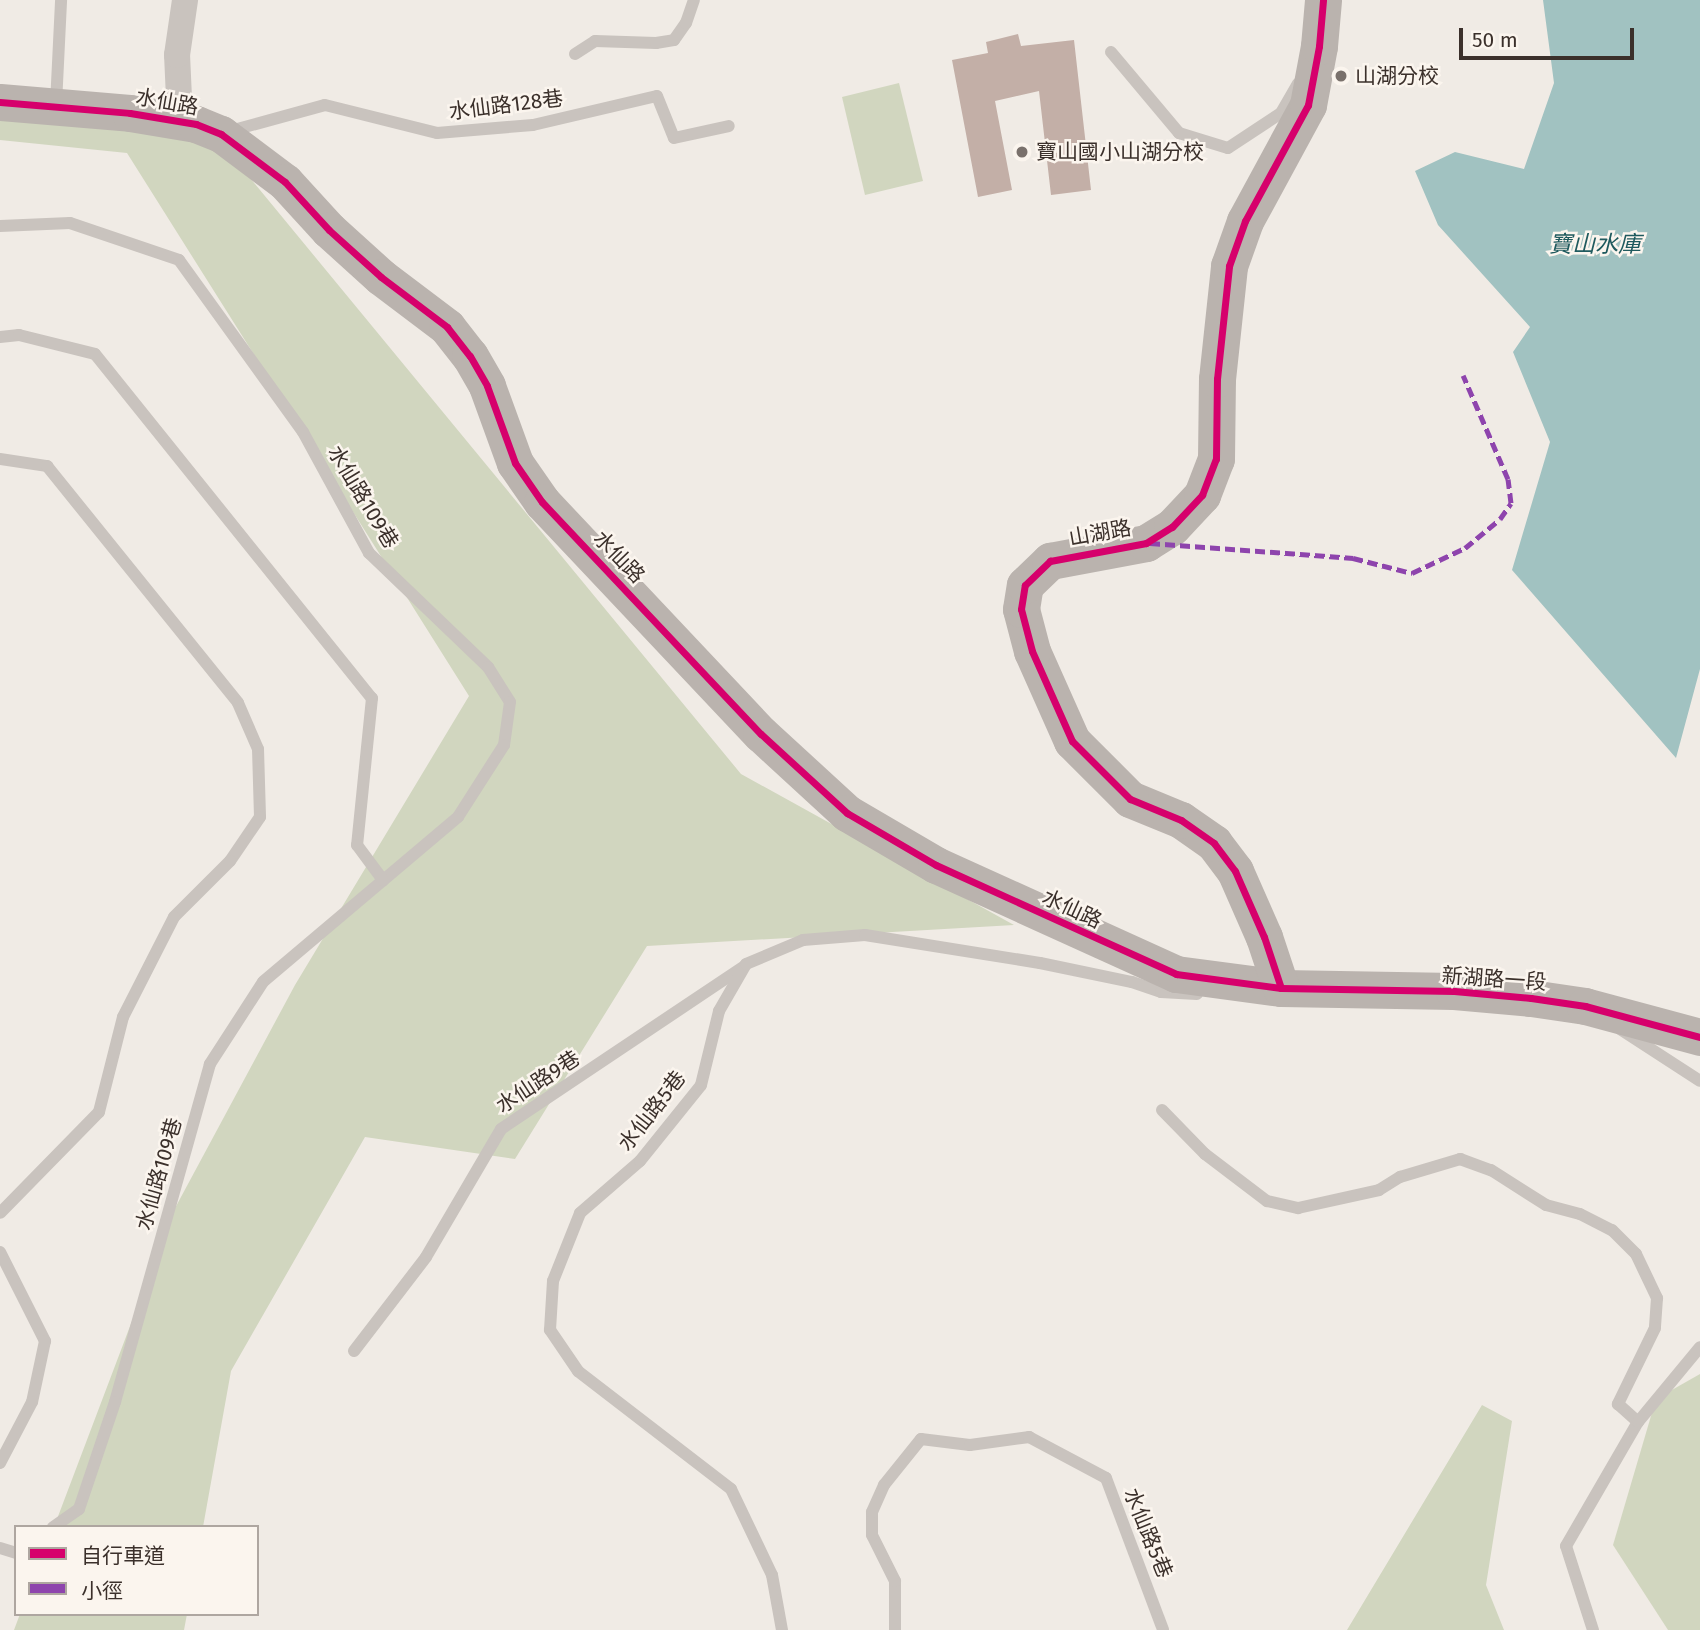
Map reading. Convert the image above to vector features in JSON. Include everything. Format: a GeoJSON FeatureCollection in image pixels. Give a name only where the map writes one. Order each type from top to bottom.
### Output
{"type":"FeatureCollection","features":[{"type":"Feature","properties":{"kind":"street"},"geometry":{"type":"LineString","coordinates":[[180,120],[177,55],[186,0]]}},
{"type":"Feature","properties":{"kind":"street","name":"山湖路"},"geometry":{"type":"LineString","coordinates":[[1281,988],[1264,937],[1235,871],[1214,843],[1181,820],[1130,799],[1072,741],[1032,651],[1021,609],[1025,585],[1050,561],[1146,543],[1172,527],[1202,495],[1216,458],[1217,379],[1229,266],[1245,221],[1307,106],[1320,46],[1323,0]]}},
{"type":"Feature","properties":{"kind":"street","name":"水仙路"},"geometry":{"type":"LineString","coordinates":[[0,102],[180,120],[221,134],[285,182],[329,230],[381,277],[447,327],[481,376],[515,463],[542,502],[761,734],[847,813],[936,865],[1176,974],[1281,988]]}},
{"type":"Feature","properties":{"kind":"street","name":"新湖路一段"},"geometry":{"type":"LineString","coordinates":[[1281,988],[1454,991],[1585,1006],[1700,1037]]}},
{"type":"Feature","properties":{"kind":"lane"},"geometry":{"type":"LineString","coordinates":[[56,107],[61,0]]}},
{"type":"Feature","properties":{"kind":"lane"},"geometry":{"type":"LineString","coordinates":[[575,54],[595,41],[656,43],[674,40],[686,23],[694,0]]}},
{"type":"Feature","properties":{"kind":"lane"},"geometry":{"type":"LineString","coordinates":[[1111,52],[1179,133],[1228,148],[1281,113],[1320,46]]}},
{"type":"Feature","properties":{"kind":"lane","name":"水仙路128巷"},"geometry":{"type":"LineString","coordinates":[[221,134],[326,105],[437,133],[533,125],[657,96],[674,138],[729,126]]}},
{"type":"Feature","properties":{"kind":"lane","name":"水仙路109巷"},"geometry":{"type":"LineString","coordinates":[[0,226],[70,223],[178,260],[303,432],[369,553],[488,667],[510,702],[504,745],[458,817],[262,982],[210,1064],[115,1402],[79,1509],[56,1525]]}},
{"type":"Feature","properties":{"kind":"lane"},"geometry":{"type":"LineString","coordinates":[[0,337],[19,335],[95,354],[372,698],[357,845],[383,880]]}},
{"type":"Feature","properties":{"kind":"lane"},"geometry":{"type":"LineString","coordinates":[[0,459],[47,466],[238,703],[258,749],[260,817],[230,861],[174,917],[123,1017],[99,1112],[0,1213]]}},
{"type":"Feature","properties":{"kind":"lane"},"geometry":{"type":"LineString","coordinates":[[747,964],[803,940],[865,935],[1040,963],[1132,982],[1161,992],[1193,994],[1281,988]]}},
{"type":"Feature","properties":{"kind":"lane","name":"水仙路9巷"},"geometry":{"type":"LineString","coordinates":[[354,1351],[426,1257],[501,1129],[747,964]]}},
{"type":"Feature","properties":{"kind":"lane","name":"水仙路5巷"},"geometry":{"type":"LineString","coordinates":[[747,964],[719,1011],[701,1085],[640,1161],[580,1213],[553,1281],[550,1330],[578,1371],[731,1489],[772,1575],[782,1630]]}},
{"type":"Feature","properties":{"kind":"lane"},"geometry":{"type":"LineString","coordinates":[[1585,1006],[1700,1081]]}},
{"type":"Feature","properties":{"kind":"lane"},"geometry":{"type":"LineString","coordinates":[[1161,1110],[1205,1154],[1267,1201],[1298,1208],[1379,1190],[1400,1177],[1460,1159],[1491,1170],[1546,1205],[1580,1214],[1612,1230],[1636,1254],[1657,1298],[1655,1328],[1618,1404],[1639,1422]]}},
{"type":"Feature","properties":{"kind":"lane"},"geometry":{"type":"LineString","coordinates":[[0,1252],[45,1341],[32,1402],[0,1463]]}},
{"type":"Feature","properties":{"kind":"lane"},"geometry":{"type":"LineString","coordinates":[[1593,1630],[1566,1546],[1639,1422],[1700,1347]]}},
{"type":"Feature","properties":{"kind":"lane","name":"水仙路5巷"},"geometry":{"type":"LineString","coordinates":[[895,1630],[895,1581],[872,1535],[872,1512],[884,1485],[921,1439],[970,1445],[1030,1437],[1106,1478],[1163,1630]]}},
{"type":"Feature","properties":{"kind":"green space"},"geometry":{"type":"Polygon","coordinates":[[[899,83],[923,181],[865,195],[842,97],[899,83]]]}},
{"type":"Feature","properties":{"kind":"green space"},"geometry":{"type":"Polygon","coordinates":[[[0,97],[213,133],[741,774],[1014,925],[647,946],[515,1159],[365,1137],[231,1371],[203,1525],[55,1525],[174,1210],[295,985],[469,696],[127,153],[0,140],[0,97]]]}},
{"type":"Feature","properties":{"kind":"green space"},"geometry":{"type":"Polygon","coordinates":[[[1700,1374],[1700,1630],[1668,1630],[1613,1545],[1656,1399],[1700,1374]]]}},
{"type":"Feature","properties":{"kind":"green space"},"geometry":{"type":"Polygon","coordinates":[[[1482,1405],[1512,1421],[1486,1585],[1504,1630],[1347,1630],[1482,1405]]]}},
{"type":"Feature","properties":{"kind":"green space"},"geometry":{"type":"Polygon","coordinates":[[[19,1616],[187,1616],[184,1630],[14,1630],[19,1616]]]}},
{"type":"Feature","properties":{"kind":"water","name":"寶山水庫"},"geometry":{"type":"Polygon","coordinates":[[[1543,0],[1700,0],[1700,669],[1676,758],[1512,570],[1550,442],[1513,352],[1530,327],[1438,225],[1415,171],[1455,152],[1524,169],[1554,83],[1543,0]]]}},
{"type":"Feature","properties":{"kind":"building"},"geometry":{"type":"Polygon","coordinates":[[[1018,34],[1021,46],[1074,40],[1091,190],[1051,195],[1039,91],[995,101],[1012,190],[978,197],[952,60],[988,53],[986,42],[1018,34]]]}},
{"type":"Feature","properties":{"kind":"marked path"},"geometry":{"type":"LineString","coordinates":[[1150,543],[1353,558],[1412,573],[1465,548],[1500,519],[1511,503],[1508,479],[1463,375]]}},
{"type":"Feature","properties":{"kind":"cycle path"},"geometry":{"type":"LineString","coordinates":[[1281,988],[1264,937],[1235,871],[1214,843],[1181,820],[1130,799],[1072,741],[1032,651],[1021,609],[1025,585],[1050,561],[1146,543],[1172,527],[1202,495],[1216,459],[1217,379],[1229,266],[1245,221],[1308,105],[1319,46],[1323,0]]}},
{"type":"Feature","properties":{"kind":"cycle path"},"geometry":{"type":"LineString","coordinates":[[0,102],[130,113],[196,124],[221,134],[285,182],[329,230],[381,277],[447,327],[470,356],[487,386],[515,463],[542,502],[761,734],[847,813],[936,865],[1176,974],[1281,988],[1454,991],[1531,998],[1585,1006],[1700,1037]]}},
{"type":"Feature","properties":{"kind":"place","name":"山湖分校"},"geometry":{"type":"Point","coordinates":[1341,76]}},
{"type":"Feature","properties":{"kind":"place","name":"寶山國小山湖分校"},"geometry":{"type":"Point","coordinates":[1022,152]}}]}
